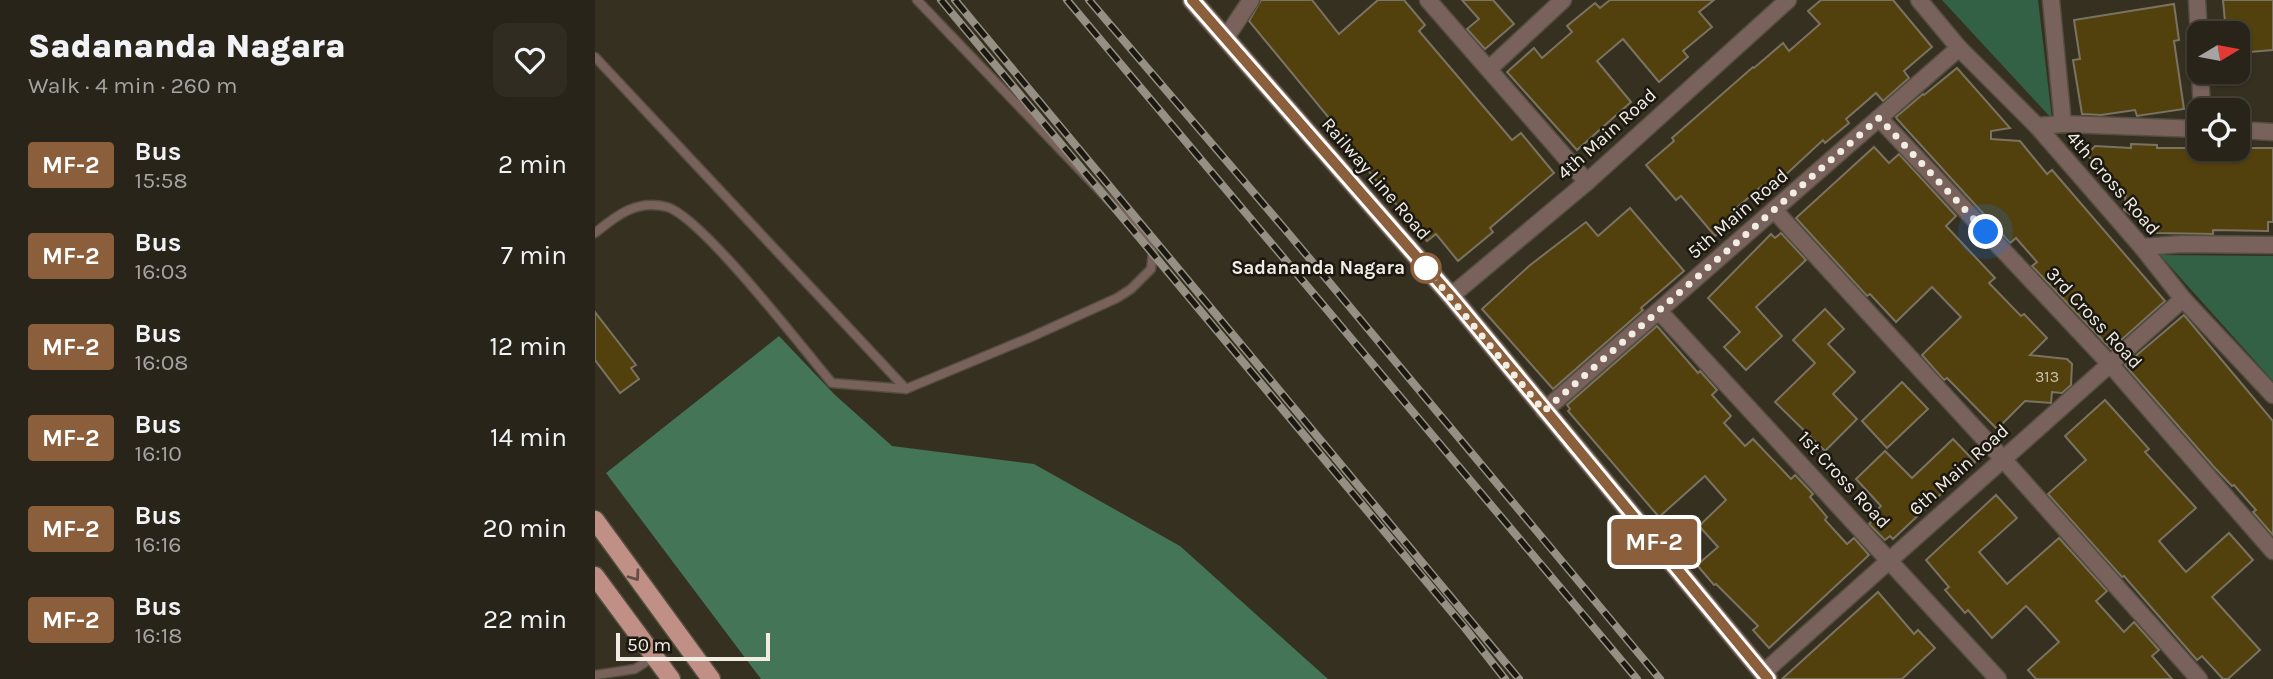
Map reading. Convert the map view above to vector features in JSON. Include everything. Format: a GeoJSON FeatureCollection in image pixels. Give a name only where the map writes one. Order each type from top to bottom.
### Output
{"type":"FeatureCollection","features":[{"type":"Feature","properties":{"kind":"main road","name":"Railway Line Road"},"geometry":{"type":"LineString","coordinates":[[1192,0],[1451,296],[1765,676]]}},
{"type":"Feature","properties":{"kind":"main road"},"geometry":{"type":"LineString","coordinates":[[595,520],[711,679]]}},
{"type":"Feature","properties":{"kind":"main road"},"geometry":{"type":"LineString","coordinates":[[595,576],[671,679]]}},
{"type":"Feature","properties":{"kind":"street"},"geometry":{"type":"LineString","coordinates":[[1225,39],[1251,0]]}},
{"type":"Feature","properties":{"kind":"street"},"geometry":{"type":"LineString","coordinates":[[1428,0],[1587,181]]}},
{"type":"Feature","properties":{"kind":"street"},"geometry":{"type":"LineString","coordinates":[[1490,68],[1563,0]]}},
{"type":"Feature","properties":{"kind":"street","name":"4th Main Road"},"geometry":{"type":"LineString","coordinates":[[1451,296],[1587,181],[1788,0]]}},
{"type":"Feature","properties":{"kind":"street","name":"4th Cross Road"},"geometry":{"type":"LineString","coordinates":[[1919,0],[1959,48],[2036,126],[2142,247],[2183,299],[2273,395]]}},
{"type":"Feature","properties":{"kind":"street"},"geometry":{"type":"LineString","coordinates":[[2051,0],[2063,124]]}},
{"type":"Feature","properties":{"kind":"street"},"geometry":{"type":"LineString","coordinates":[[2197,0],[2198,21]]}},
{"type":"Feature","properties":{"kind":"street","name":"5th Main Road"},"geometry":{"type":"LineString","coordinates":[[1544,411],[1959,48]]}},
{"type":"Feature","properties":{"kind":"street","name":"3rd Cross Road"},"geometry":{"type":"LineString","coordinates":[[1879,118],[2110,364],[2273,551]]}},
{"type":"Feature","properties":{"kind":"street"},"geometry":{"type":"LineString","coordinates":[[2036,126],[2063,124],[2187,129]]}},
{"type":"Feature","properties":{"kind":"street"},"geometry":{"type":"LineString","coordinates":[[2250,131],[2273,132]]}},
{"type":"Feature","properties":{"kind":"street"},"geometry":{"type":"LineString","coordinates":[[1774,210],[2003,459],[2199,679]]}},
{"type":"Feature","properties":{"kind":"street"},"geometry":{"type":"LineString","coordinates":[[2142,247],[2203,244],[2273,246]]}},
{"type":"Feature","properties":{"kind":"street","name":"6th Main Road"},"geometry":{"type":"LineString","coordinates":[[1765,676],[1890,560],[2183,299]]}},
{"type":"Feature","properties":{"kind":"street","name":"1st Cross Road"},"geometry":{"type":"LineString","coordinates":[[1659,311],[1998,679]]}},
{"type":"Feature","properties":{"kind":"lane"},"geometry":{"type":"LineString","coordinates":[[595,233],[628,208],[653,205],[677,211],[730,262],[832,383],[906,388],[1031,337],[1117,298],[1144,278],[1151,269],[1153,253],[1146,239],[917,0]]}},
{"type":"Feature","properties":{"kind":"lane"},"geometry":{"type":"LineString","coordinates":[[595,57],[906,388]]}},
{"type":"Feature","properties":{"kind":"lane"},"geometry":{"type":"LineString","coordinates":[[595,675],[635,669],[655,656]]}},
{"type":"Feature","properties":{"kind":"green space"},"geometry":{"type":"Polygon","coordinates":[[[1942,0],[2038,0],[2052,119],[1942,0]]]}},
{"type":"Feature","properties":{"kind":"green space"},"geometry":{"type":"Polygon","coordinates":[[[2160,255],[2273,256],[2273,381],[2160,255]]]}},
{"type":"Feature","properties":{"kind":"green space"},"geometry":{"type":"Polygon","coordinates":[[[779,336],[834,394],[892,446],[1034,464],[1180,546],[1328,679],[761,679],[606,473],[779,336]]]}},
{"type":"Feature","properties":{"kind":"building"},"geometry":{"type":"Polygon","coordinates":[[[1261,0],[1312,0],[1339,34],[1378,0],[1404,0],[1425,25],[1419,31],[1512,140],[1521,133],[1554,173],[1490,228],[1493,232],[1458,261],[1436,234],[1427,241],[1336,132],[1339,130],[1249,21],[1261,0]]]}},
{"type":"Feature","properties":{"kind":"building"},"geometry":{"type":"Polygon","coordinates":[[[1462,0],[1493,0],[1514,24],[1485,49],[1467,29],[1479,19],[1462,0]]]}},
{"type":"Feature","properties":{"kind":"building"},"geometry":{"type":"Polygon","coordinates":[[[1610,0],[1714,0],[1699,12],[1712,27],[1683,51],[1688,57],[1659,82],[1623,39],[1597,61],[1631,102],[1577,150],[1507,72],[1534,48],[1542,58],[1572,32],[1567,26],[1595,3],[1600,8],[1610,0]]]}},
{"type":"Feature","properties":{"kind":"building"},"geometry":{"type":"Polygon","coordinates":[[[1821,0],[1893,0],[1932,47],[1904,71],[1909,78],[1883,101],[1876,93],[1846,119],[1849,123],[1825,143],[1823,140],[1767,192],[1762,186],[1733,211],[1738,216],[1715,236],[1681,196],[1676,200],[1646,165],[1674,141],[1672,138],[1753,67],[1783,43],[1789,51],[1820,24],[1808,11],[1821,0]]]}},
{"type":"Feature","properties":{"kind":"building"},"geometry":{"type":"Polygon","coordinates":[[[2223,0],[2273,0],[2273,50],[2251,52],[2251,21],[2225,21],[2223,0]]]}},
{"type":"Feature","properties":{"kind":"building"},"geometry":{"type":"Polygon","coordinates":[[[2174,4],[2179,40],[2174,41],[2184,109],[2137,116],[2135,110],[2101,115],[2082,114],[2073,60],[2080,59],[2074,20],[2174,4]]]}},
{"type":"Feature","properties":{"kind":"building"},"geometry":{"type":"Polygon","coordinates":[[[1957,68],[2010,128],[1991,131],[1991,139],[2020,141],[2047,174],[2052,170],[2165,301],[2111,349],[2032,266],[2037,262],[2016,238],[2010,243],[1897,119],[1896,117],[1923,94],[1957,68]]]}},
{"type":"Feature","properties":{"kind":"building"},"geometry":{"type":"Polygon","coordinates":[[[2131,144],[2157,145],[2157,148],[2187,148],[2187,161],[2250,161],[2250,148],[2273,148],[2273,222],[2268,222],[2268,231],[2157,233],[2124,210],[2126,193],[2087,155],[2095,146],[2131,148],[2131,144]]]}},
{"type":"Feature","properties":{"kind":"building"},"geometry":{"type":"Polygon","coordinates":[[[1874,147],[1889,163],[1899,154],[1956,216],[1946,226],[1995,278],[1989,283],[2047,338],[2030,355],[2067,359],[2072,364],[2071,385],[2062,393],[2052,392],[2051,403],[2025,401],[1997,429],[1947,378],[1944,380],[1922,355],[1961,317],[1932,287],[1896,322],[1870,294],[1867,296],[1796,218],[1874,147]]]}},
{"type":"Feature","properties":{"kind":"building"},"geometry":{"type":"Polygon","coordinates":[[[1630,208],[1684,271],[1553,389],[1482,309],[1529,266],[1586,222],[1598,236],[1630,208]]]}},
{"type":"Feature","properties":{"kind":"building"},"geometry":{"type":"Polygon","coordinates":[[[1781,233],[1806,260],[1756,307],[1782,336],[1746,370],[1724,347],[1740,332],[1708,298],[1771,234],[1775,238],[1781,233]]]}},
{"type":"Feature","properties":{"kind":"building"},"geometry":{"type":"Polygon","coordinates":[[[1825,309],[1844,329],[1828,344],[1855,372],[1833,394],[1857,419],[1825,451],[1775,402],[1815,363],[1793,340],[1825,309]]]}},
{"type":"Feature","properties":{"kind":"building"},"geometry":{"type":"Polygon","coordinates":[[[595,312],[636,365],[631,368],[639,379],[620,393],[595,360],[595,312]]]}},
{"type":"Feature","properties":{"kind":"building"},"geometry":{"type":"Polygon","coordinates":[[[2184,315],[2273,421],[2273,535],[2253,512],[2256,510],[2214,467],[2125,365],[2184,315]]]}},
{"type":"Feature","properties":{"kind":"building"},"geometry":{"type":"Polygon","coordinates":[[[1657,326],[1698,373],[1700,371],[1717,390],[1712,395],[1731,416],[1724,423],[1745,446],[1753,439],[1791,479],[1795,475],[1813,494],[1810,497],[1827,517],[1825,520],[1847,544],[1854,538],[1869,555],[1769,648],[1753,630],[1758,626],[1714,585],[1697,565],[1718,547],[1699,526],[1726,500],[1705,476],[1659,517],[1568,411],[1570,409],[1567,405],[1657,326]]]}},
{"type":"Feature","properties":{"kind":"building"},"geometry":{"type":"Polygon","coordinates":[[[1902,382],[1928,409],[1887,448],[1862,421],[1902,382]]]}},
{"type":"Feature","properties":{"kind":"building"},"geometry":{"type":"Polygon","coordinates":[[[2105,400],[2149,449],[2145,452],[2196,508],[2159,541],[2186,572],[2229,533],[2253,560],[2212,597],[2260,650],[2228,679],[2223,679],[2202,656],[2197,660],[2048,494],[2086,460],[2065,436],[2105,400]]]}},
{"type":"Feature","properties":{"kind":"building"},"geometry":{"type":"Polygon","coordinates":[[[1953,439],[1975,462],[1893,539],[1890,536],[1885,540],[1869,524],[1874,519],[1871,516],[1881,506],[1856,479],[1885,451],[1912,478],[1953,439]]]}},
{"type":"Feature","properties":{"kind":"building"},"geometry":{"type":"Polygon","coordinates":[[[1996,495],[2017,518],[1979,552],[2007,584],[2059,538],[2107,591],[2096,601],[2124,632],[2134,622],[2159,650],[2152,656],[2172,679],[2036,679],[2028,670],[2059,642],[2026,606],[1992,638],[1968,610],[1965,613],[1945,590],[1949,587],[1926,560],[1996,495]]]}},
{"type":"Feature","properties":{"kind":"building"},"geometry":{"type":"Polygon","coordinates":[[[1878,592],[1914,634],[1918,630],[1935,648],[1902,679],[1782,679],[1878,592]]]}},
{"type":"Feature","properties":{"kind":"railway"},"geometry":{"type":"LineString","coordinates":[[941,0],[1505,679]]}},
{"type":"Feature","properties":{"kind":"railway"},"geometry":{"type":"LineString","coordinates":[[955,0],[1519,679]]}},
{"type":"Feature","properties":{"kind":"railway"},"geometry":{"type":"LineString","coordinates":[[1067,0],[1637,679]]}},
{"type":"Feature","properties":{"kind":"railway"},"geometry":{"type":"LineString","coordinates":[[1089,0],[1289,234],[1660,679]]}},
{"type":"Feature","properties":{"kind":"bus line","name":"MF-2"},"geometry":{"type":"LineString","coordinates":[[1192,0],[1451,296],[1768,679]]}},
{"type":"Feature","properties":{"kind":"place","name":"Sadananda Nagara"},"geometry":{"type":"Point","coordinates":[1426,268]}},
{"type":"Feature","properties":{"kind":"route"},"geometry":{"type":"LineString","coordinates":[[1426,268],[1544,411],[1879,118],[1986,232]]}}]}
